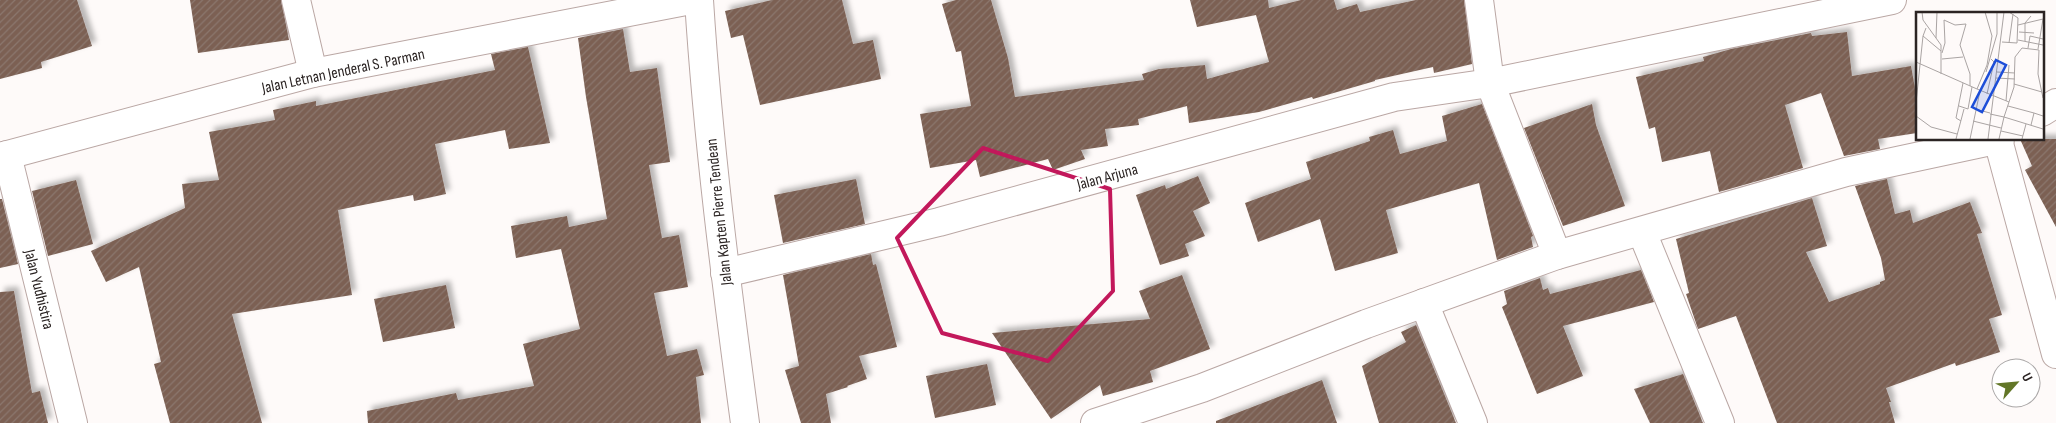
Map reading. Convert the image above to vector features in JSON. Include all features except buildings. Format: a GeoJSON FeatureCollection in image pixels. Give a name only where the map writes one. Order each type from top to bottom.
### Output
{"type":"FeatureCollection","features":[{"type":"Feature","properties":{"kind":"street"},"geometry":{"type":"LineString","coordinates":[[296,0],[313,73]]}},
{"type":"Feature","properties":{"kind":"street","name":"Jalan Letnan Jenderal S. Parman"},"geometry":{"type":"LineString","coordinates":[[4,156],[313,73],[691,0]]}},
{"type":"Feature","properties":{"kind":"street","name":"Jalan Kapten Pierre Tendean"},"geometry":{"type":"LineString","coordinates":[[699,0],[704,87],[725,273],[745,423]]}},
{"type":"Feature","properties":{"kind":"street"},"geometry":{"type":"LineString","coordinates":[[1479,0],[1490,83],[1557,255]]}},
{"type":"Feature","properties":{"kind":"street","name":"Jalan Arjuna"},"geometry":{"type":"LineString","coordinates":[[725,273],[938,222],[1394,96],[1490,83],[1892,0]]}},
{"type":"Feature","properties":{"kind":"street"},"geometry":{"type":"LineString","coordinates":[[2044,111],[2056,103]]}},
{"type":"Feature","properties":{"kind":"street"},"geometry":{"type":"LineString","coordinates":[[1095,423],[1202,388],[1424,303],[1557,255],[1846,172],[1994,140]]}},
{"type":"Feature","properties":{"kind":"street"},"geometry":{"type":"LineString","coordinates":[[1999,140],[2056,354]]}},
{"type":"Feature","properties":{"kind":"street","name":"Jalan Yudhistira"},"geometry":{"type":"LineString","coordinates":[[4,156],[73,423]]}},
{"type":"Feature","properties":{"kind":"street"},"geometry":{"type":"LineString","coordinates":[[1642,232],[1720,423]]}},
{"type":"Feature","properties":{"kind":"street"},"geometry":{"type":"LineString","coordinates":[[1424,303],[1473,423]]}},
{"type":"Feature","properties":{"kind":"highlighted area"},"geometry":{"type":"Polygon","coordinates":[[[983,148],[1110,189],[1113,291],[1048,361],[942,333],[897,238],[983,148]]]}}]}
